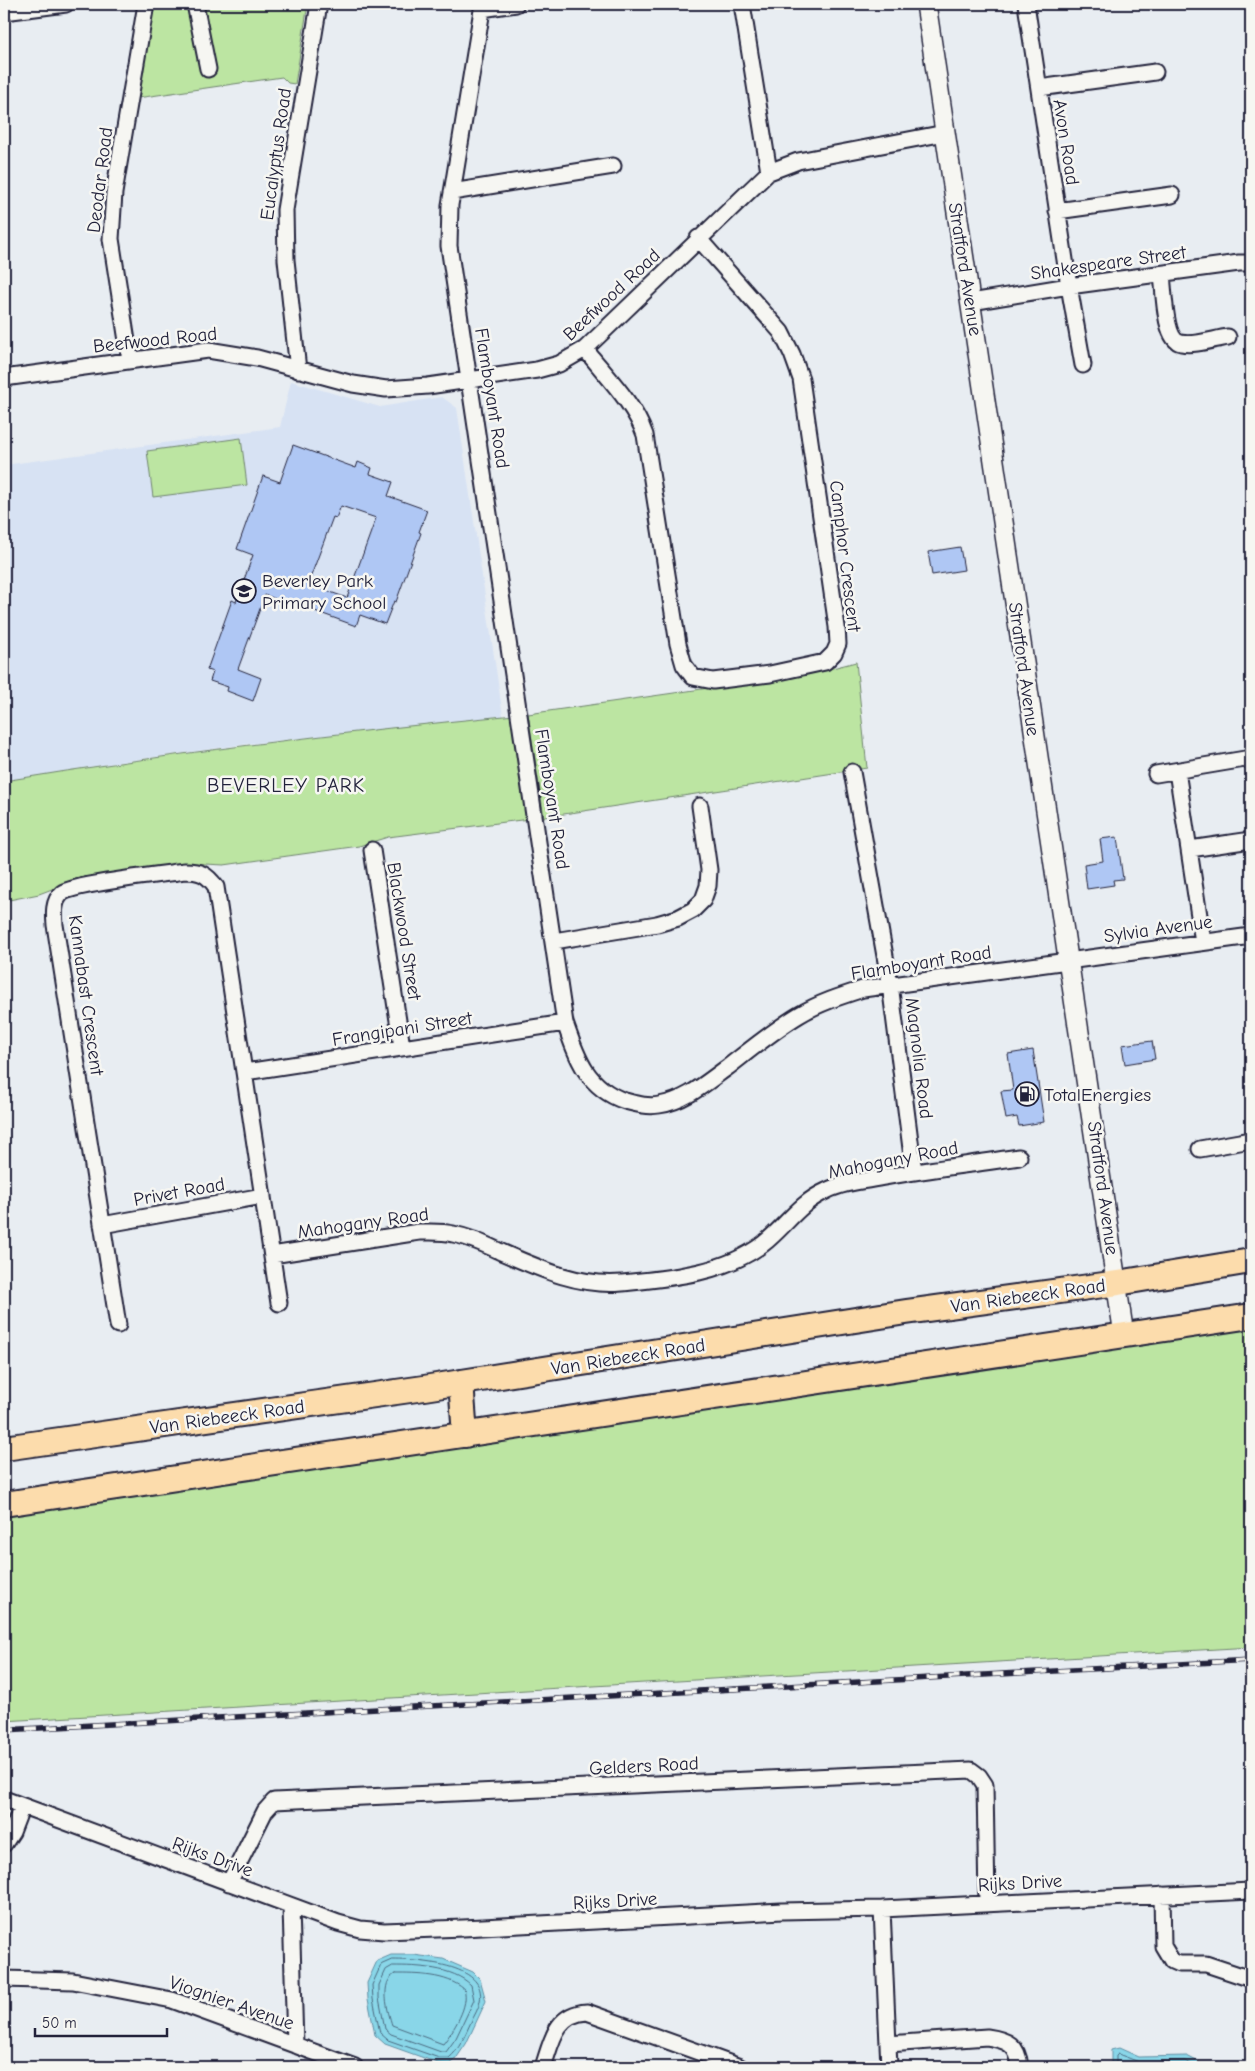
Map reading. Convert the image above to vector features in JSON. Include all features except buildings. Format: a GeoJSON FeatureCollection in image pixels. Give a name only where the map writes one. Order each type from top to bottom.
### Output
{"type":"FeatureCollection","features":[{"type":"Feature","properties":{"kind":"main road","name":"Van Riebeeck Road"},"geometry":{"type":"LineString","coordinates":[[4,1448],[461,1382],[906,1312],[1118,1283],[1251,1261]]}},
{"type":"Feature","properties":{"kind":"main road"},"geometry":{"type":"LineString","coordinates":[[4,1504],[1251,1316]]}},
{"type":"Feature","properties":{"kind":"main road"},"geometry":{"type":"LineString","coordinates":[[461,1382],[465,1435]]}},
{"type":"Feature","properties":{"kind":"street"},"geometry":{"type":"LineString","coordinates":[[4,12],[66,4]]}},
{"type":"Feature","properties":{"kind":"street","name":"Deodar Road"},"geometry":{"type":"LineString","coordinates":[[130,360],[111,239],[114,193],[146,4]]}},
{"type":"Feature","properties":{"kind":"street"},"geometry":{"type":"LineString","coordinates":[[195,4],[208,69]]}},
{"type":"Feature","properties":{"kind":"street","name":"Eucalyptus Road"},"geometry":{"type":"LineString","coordinates":[[298,370],[286,260],[285,210],[319,4]]}},
{"type":"Feature","properties":{"kind":"street"},"geometry":{"type":"LineString","coordinates":[[483,6],[516,4]]}},
{"type":"Feature","properties":{"kind":"street"},"geometry":{"type":"LineString","coordinates":[[742,4],[768,172]]}},
{"type":"Feature","properties":{"kind":"street","name":"Stratford Avenue"},"geometry":{"type":"LineString","coordinates":[[926,4],[1017,612],[1025,682],[1118,1283],[1124,1335]]}},
{"type":"Feature","properties":{"kind":"street","name":"Avon Road"},"geometry":{"type":"LineString","coordinates":[[1026,4],[1068,286],[1083,365]]}},
{"type":"Feature","properties":{"kind":"street","name":"Flamboyant Road"},"geometry":{"type":"LineString","coordinates":[[483,6],[448,218],[449,246],[565,1023],[577,1058],[590,1078],[603,1090],[620,1099],[640,1106],[659,1105],[680,1099],[702,1086],[801,1014],[831,999],[863,989],[890,984],[1069,960]]}},
{"type":"Feature","properties":{"kind":"street"},"geometry":{"type":"LineString","coordinates":[[1039,88],[1155,72]]}},
{"type":"Feature","properties":{"kind":"street","name":"Beefwood Road"},"geometry":{"type":"LineString","coordinates":[[4,378],[208,350],[257,358],[353,384],[386,389],[428,386],[548,367],[570,359],[585,349],[768,172],[798,161],[945,133]]}},
{"type":"Feature","properties":{"kind":"street"},"geometry":{"type":"LineString","coordinates":[[452,192],[614,166]]}},
{"type":"Feature","properties":{"kind":"street"},"geometry":{"type":"LineString","coordinates":[[1057,211],[1172,195]]}},
{"type":"Feature","properties":{"kind":"street","name":"Camphor Crescent"},"geometry":{"type":"LineString","coordinates":[[585,349],[641,423],[645,436],[678,644],[684,665],[693,677],[713,681],[770,674],[825,662],[834,654],[838,644],[837,628],[801,378],[792,354],[780,332],[698,238]]}},
{"type":"Feature","properties":{"kind":"street","name":"Shakespeare Street"},"geometry":{"type":"LineString","coordinates":[[971,302],[1068,286],[1239,263],[1251,264]]}},
{"type":"Feature","properties":{"kind":"street"},"geometry":{"type":"LineString","coordinates":[[1162,274],[1168,329],[1174,340],[1185,344],[1228,336]]}},
{"type":"Feature","properties":{"kind":"street"},"geometry":{"type":"LineString","coordinates":[[1156,774],[1251,758]]}},
{"type":"Feature","properties":{"kind":"street"},"geometry":{"type":"LineString","coordinates":[[1177,771],[1203,942]]}},
{"type":"Feature","properties":{"kind":"street","name":"Magnolia Road"},"geometry":{"type":"LineString","coordinates":[[852,772],[890,984],[914,1172]]}},
{"type":"Feature","properties":{"kind":"street"},"geometry":{"type":"LineString","coordinates":[[554,941],[657,924],[678,918],[692,910],[703,900],[708,886],[709,870],[700,806]]}},
{"type":"Feature","properties":{"kind":"street"},"geometry":{"type":"LineString","coordinates":[[1190,849],[1251,840]]}},
{"type":"Feature","properties":{"kind":"street","name":"Blackwood Street"},"geometry":{"type":"LineString","coordinates":[[372,850],[402,1048]]}},
{"type":"Feature","properties":{"kind":"street","name":"Kannabast Crescent"},"geometry":{"type":"LineString","coordinates":[[118,1325],[54,910],[57,900],[63,892],[80,886],[185,871],[199,871],[209,876],[216,887],[279,1303]]}},
{"type":"Feature","properties":{"kind":"street","name":"Sylvia Avenue"},"geometry":{"type":"LineString","coordinates":[[1069,960],[1251,936]]}},
{"type":"Feature","properties":{"kind":"street","name":"Frangipani Street"},"geometry":{"type":"LineString","coordinates":[[245,1072],[565,1023]]}},
{"type":"Feature","properties":{"kind":"street"},"geometry":{"type":"LineString","coordinates":[[1200,1149],[1251,1140]]}},
{"type":"Feature","properties":{"kind":"street","name":"Mahogany Road"},"geometry":{"type":"LineString","coordinates":[[272,1255],[420,1232],[439,1232],[469,1238],[532,1265],[566,1277],[593,1283],[656,1279],[704,1272],[744,1257],[764,1243],[796,1211],[827,1190],[853,1183],[914,1172],[1019,1157]]}},
{"type":"Feature","properties":{"kind":"street","name":"Privet Road"},"geometry":{"type":"LineString","coordinates":[[102,1225],[263,1196]]}},
{"type":"Feature","properties":{"kind":"street","name":"Gelders Road"},"geometry":{"type":"LineString","coordinates":[[229,1883],[265,1811],[274,1801],[971,1770],[980,1776],[985,1785],[987,1903]]}},
{"type":"Feature","properties":{"kind":"street","name":"Rijks Drive"},"geometry":{"type":"LineString","coordinates":[[4,1798],[349,1926],[384,1931],[782,1911],[1251,1891]]}},
{"type":"Feature","properties":{"kind":"street"},"geometry":{"type":"LineString","coordinates":[[4,1844],[10,1837],[22,1806]]}},
{"type":"Feature","properties":{"kind":"street"},"geometry":{"type":"LineString","coordinates":[[1162,1895],[1162,1946],[1172,1961],[1179,1964],[1206,1964],[1251,1979]]}},
{"type":"Feature","properties":{"kind":"street"},"geometry":{"type":"LineString","coordinates":[[292,1906],[295,2045]]}},
{"type":"Feature","properties":{"kind":"street"},"geometry":{"type":"LineString","coordinates":[[882,1908],[889,2067]]}},
{"type":"Feature","properties":{"kind":"street","name":"Viognier Avenue"},"geometry":{"type":"LineString","coordinates":[[4,1979],[73,1981],[172,2000],[355,2067]]}},
{"type":"Feature","properties":{"kind":"street"},"geometry":{"type":"LineString","coordinates":[[542,2067],[560,2023],[571,2015],[587,2012],[740,2067]]}},
{"type":"Feature","properties":{"kind":"street"},"geometry":{"type":"LineString","coordinates":[[888,2044],[987,2038],[999,2039],[1007,2041],[1013,2047],[1020,2067]]}},
{"type":"Feature","properties":{"kind":"shaded area","name":"Beverley Park Primary School"},"geometry":{"type":"Polygon","coordinates":[[[291,381],[380,407],[442,397],[457,408],[503,716],[247,744],[4,781],[4,465],[280,427],[291,381]]]}},
{"type":"Feature","properties":{"kind":"green space"},"geometry":{"type":"Polygon","coordinates":[[[154,4],[308,4],[295,84],[288,83],[282,77],[137,98],[154,4]]]}},
{"type":"Feature","properties":{"kind":"green space"},"geometry":{"type":"Polygon","coordinates":[[[241,438],[247,485],[153,497],[147,451],[241,438]]]}},
{"type":"Feature","properties":{"kind":"green space"},"geometry":{"type":"Polygon","coordinates":[[[856,662],[867,768],[544,817],[528,714],[813,673],[856,662]]]}},
{"type":"Feature","properties":{"kind":"green space"},"geometry":{"type":"Polygon","coordinates":[[[514,715],[529,819],[388,837],[359,846],[224,865],[186,863],[76,880],[39,894],[4,901],[4,781],[258,744],[514,715]]]}},
{"type":"Feature","properties":{"kind":"green space"},"geometry":{"type":"Polygon","coordinates":[[[1251,1329],[1251,1647],[4,1721],[4,1511],[1251,1329]]]}},
{"type":"Feature","properties":{"kind":"water"},"geometry":{"type":"Polygon","coordinates":[[[391,1955],[414,1955],[443,1959],[473,1972],[480,1979],[486,2001],[466,2044],[450,2064],[438,2063],[385,2044],[375,2035],[367,1983],[377,1961],[391,1955]]]}},
{"type":"Feature","properties":{"kind":"water"},"geometry":{"type":"Polygon","coordinates":[[[1119,2048],[1139,2057],[1187,2056],[1208,2067],[1111,2067],[1111,2050],[1119,2048]]]}},
{"type":"Feature","properties":{"kind":"railway"},"geometry":{"type":"LineString","coordinates":[[4,1730],[1251,1660]]}},
{"type":"Feature","properties":{"kind":"place","name":"Beverley Park Primary School"},"geometry":{"type":"Point","coordinates":[244,591]}},
{"type":"Feature","properties":{"kind":"place","name":"TotalEnergies"},"geometry":{"type":"Point","coordinates":[1027,1094]}},
{"type":"Feature","properties":{"kind":"district","name":"BEVERLEY PARK"},"geometry":{"type":"Point","coordinates":[286,785]}}]}
